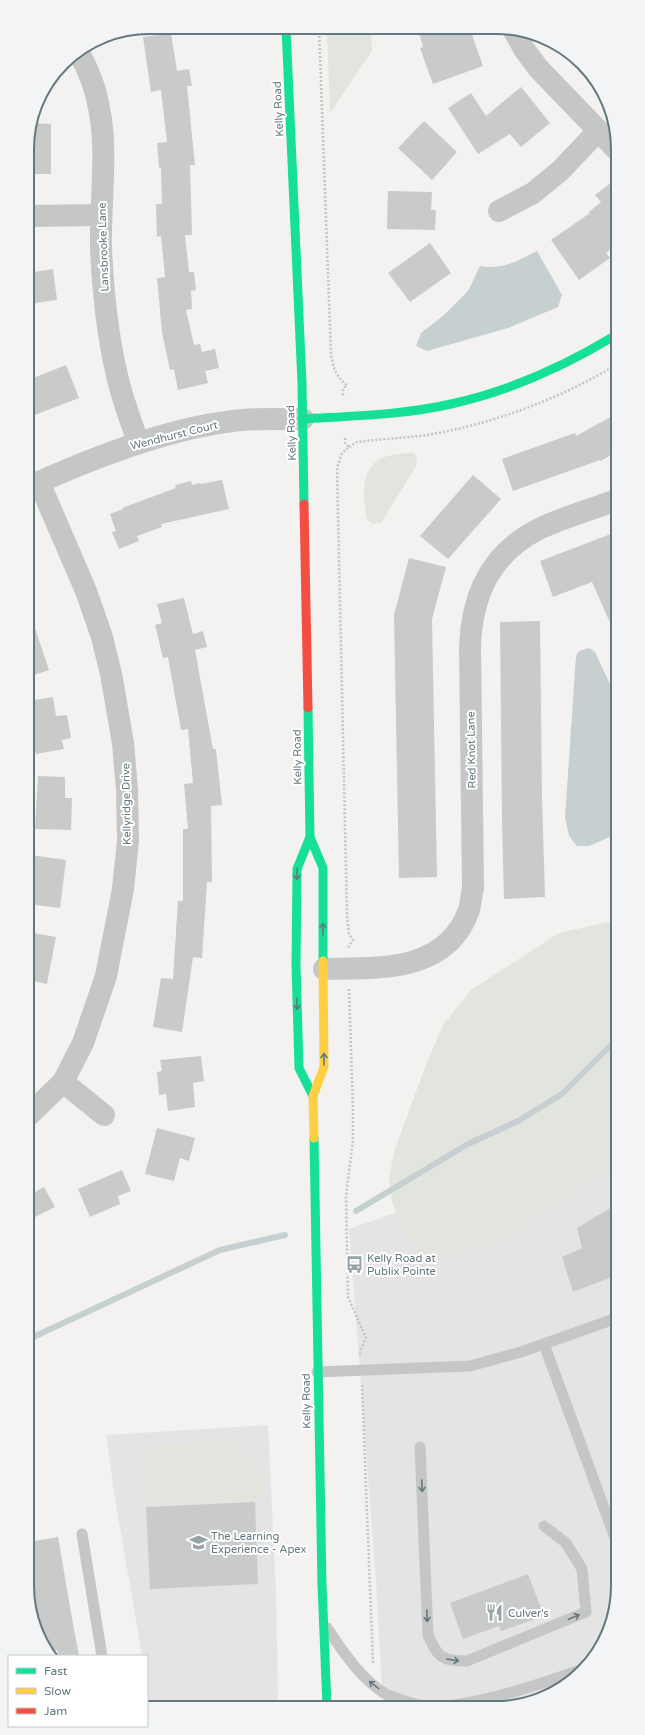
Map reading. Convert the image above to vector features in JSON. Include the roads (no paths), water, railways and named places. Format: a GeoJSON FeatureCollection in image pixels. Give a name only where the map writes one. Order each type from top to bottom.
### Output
{"type":"FeatureCollection","features":[{"type":"Feature","properties":{"kind":"main road","name":"Kelly Road"},"geometry":{"type":"LineString","coordinates":[[286,34],[303,420],[310,837],[323,868],[324,1067],[313,1096],[317,1372],[323,1623],[327,1701]]}},
{"type":"Feature","properties":{"kind":"main road"},"geometry":{"type":"LineString","coordinates":[[303,420],[380,414],[425,408],[470,398],[513,385],[547,372],[580,356],[611,338]]}},
{"type":"Feature","properties":{"kind":"main road","name":"Kelly Road"},"geometry":{"type":"LineString","coordinates":[[310,837],[296,869],[296,966],[299,1068],[313,1096]]}},
{"type":"Feature","properties":{"kind":"street"},"geometry":{"type":"LineString","coordinates":[[517,36],[524,49],[538,68],[597,132],[611,145]]}},
{"type":"Feature","properties":{"kind":"street","name":"Lansbrooke Lane"},"geometry":{"type":"LineString","coordinates":[[80,57],[94,88],[100,109],[102,135],[101,215],[104,290],[108,326],[121,391],[138,442]]}},
{"type":"Feature","properties":{"kind":"street"},"geometry":{"type":"LineString","coordinates":[[499,211],[533,193],[560,171],[597,132]]}},
{"type":"Feature","properties":{"kind":"street"},"geometry":{"type":"LineString","coordinates":[[34,216],[101,215]]}},
{"type":"Feature","properties":{"kind":"street","name":"Wendhurst Court"},"geometry":{"type":"LineString","coordinates":[[34,484],[138,442],[202,426],[233,421],[262,419],[303,420]]}},
{"type":"Feature","properties":{"kind":"street","name":"Kellyridge Drive"},"geometry":{"type":"LineString","coordinates":[[34,484],[86,591],[102,637],[118,708],[123,743],[127,790],[128,841],[123,889],[106,976],[82,1043],[62,1082],[34,1110]]}},
{"type":"Feature","properties":{"kind":"street","name":"Red Knot Lane"},"geometry":{"type":"LineString","coordinates":[[324,969],[394,967],[410,964],[426,957],[440,948],[461,926],[469,909],[473,888],[470,646],[471,625],[475,604],[486,579],[497,562],[511,548],[539,529],[611,502]]}},
{"type":"Feature","properties":{"kind":"street"},"geometry":{"type":"LineString","coordinates":[[62,1082],[104,1115]]}},
{"type":"Feature","properties":{"kind":"lane"},"geometry":{"type":"LineString","coordinates":[[317,1372],[470,1366],[521,1352],[611,1320]]}},
{"type":"Feature","properties":{"kind":"lane"},"geometry":{"type":"LineString","coordinates":[[544,1344],[611,1527]]}},
{"type":"Feature","properties":{"kind":"lane"},"geometry":{"type":"LineString","coordinates":[[420,1447],[428,1635],[435,1652],[450,1661],[467,1661],[586,1612],[582,1569],[566,1543],[544,1526]]}},
{"type":"Feature","properties":{"kind":"lane"},"geometry":{"type":"LineString","coordinates":[[82,1534],[102,1655]]}},
{"type":"Feature","properties":{"kind":"lane"},"geometry":{"type":"LineString","coordinates":[[323,1623],[352,1663],[368,1680],[384,1693],[407,1701]]}},
{"type":"Feature","properties":{"kind":"lane"},"geometry":{"type":"LineString","coordinates":[[476,1701],[524,1690],[569,1674]]}},
{"type":"Feature","properties":{"kind":"waterway"},"geometry":{"type":"LineString","coordinates":[[356,1211],[468,1144],[518,1121],[562,1094],[611,1045]]}},
{"type":"Feature","properties":{"kind":"waterway"},"geometry":{"type":"LineString","coordinates":[[34,1337],[220,1250],[285,1235]]}},
{"type":"Feature","properties":{"kind":"place","name":"Kelly Road at Publix Pointe"},"geometry":{"type":"Point","coordinates":[354,1264]}},
{"type":"Feature","properties":{"kind":"place","name":"The Learning Experience - Apex"},"geometry":{"type":"Point","coordinates":[198,1542]}},
{"type":"Feature","properties":{"kind":"place","name":"Culver's"},"geometry":{"type":"Point","coordinates":[495,1613]}}]}
